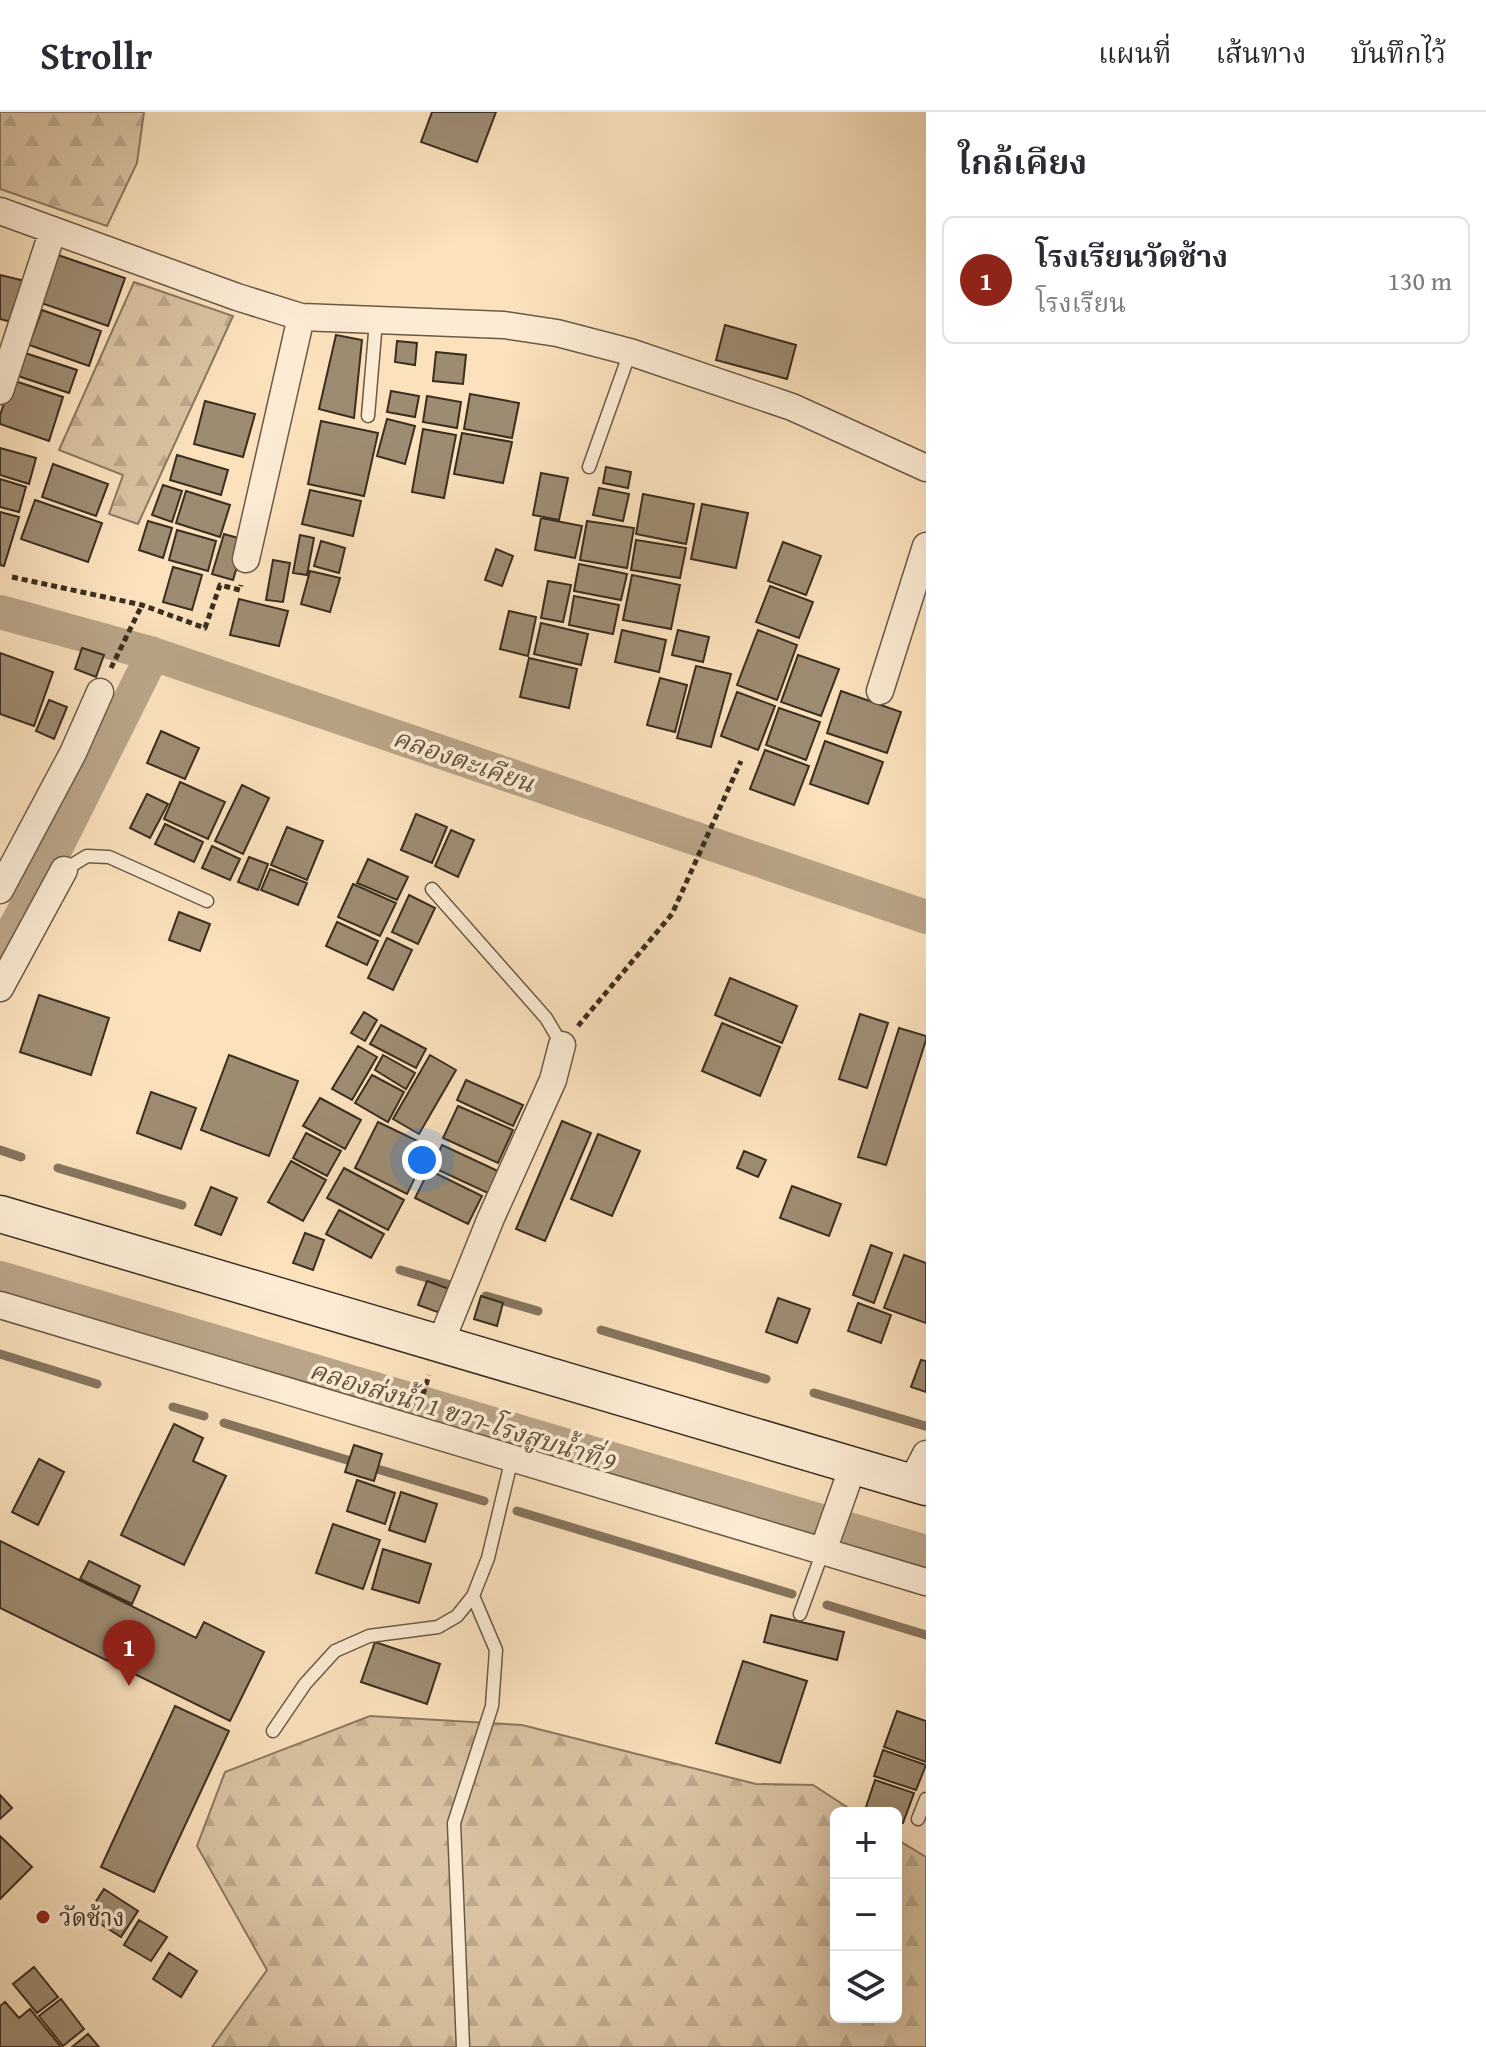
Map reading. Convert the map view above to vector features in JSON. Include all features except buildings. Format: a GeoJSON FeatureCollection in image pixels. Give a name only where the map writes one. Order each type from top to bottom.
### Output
{"type":"FeatureCollection","features":[{"type":"Feature","properties":{"kind":"main road"},"geometry":{"type":"LineString","coordinates":[[0,1214],[437,1353],[849,1479],[921,1475]]}},
{"type":"Feature","properties":{"kind":"street"},"geometry":{"type":"LineString","coordinates":[[0,211],[222,292],[301,317],[504,325],[557,333],[630,352],[792,407],[926,468]]}},
{"type":"Feature","properties":{"kind":"street"},"geometry":{"type":"LineString","coordinates":[[0,391],[53,230]]}},
{"type":"Feature","properties":{"kind":"street"},"geometry":{"type":"LineString","coordinates":[[246,559],[301,317]]}},
{"type":"Feature","properties":{"kind":"street"},"geometry":{"type":"LineString","coordinates":[[880,691],[926,546]]}},
{"type":"Feature","properties":{"kind":"street"},"geometry":{"type":"LineString","coordinates":[[0,890],[73,753],[103,685]]}},
{"type":"Feature","properties":{"kind":"street"},"geometry":{"type":"LineString","coordinates":[[0,988],[64,870]]}},
{"type":"Feature","properties":{"kind":"street"},"geometry":{"type":"LineString","coordinates":[[437,1353],[491,1218],[553,1080],[562,1045]]}},
{"type":"Feature","properties":{"kind":"street"},"geometry":{"type":"LineString","coordinates":[[0,1305],[512,1458],[825,1545],[926,1582]]}},
{"type":"Feature","properties":{"kind":"street"},"geometry":{"type":"LineString","coordinates":[[825,1545],[849,1479]]}},
{"type":"Feature","properties":{"kind":"lane"},"geometry":{"type":"LineString","coordinates":[[368,416],[376,321]]}},
{"type":"Feature","properties":{"kind":"lane"},"geometry":{"type":"LineString","coordinates":[[589,467],[630,352]]}},
{"type":"Feature","properties":{"kind":"lane"},"geometry":{"type":"LineString","coordinates":[[64,870],[87,856],[109,857],[207,901]]}},
{"type":"Feature","properties":{"kind":"lane"},"geometry":{"type":"LineString","coordinates":[[432,889],[546,1018],[562,1045]]}},
{"type":"Feature","properties":{"kind":"lane"},"geometry":{"type":"LineString","coordinates":[[273,1731],[305,1684],[335,1651],[369,1636],[438,1627],[457,1616],[473,1596],[488,1558],[512,1458]]}},
{"type":"Feature","properties":{"kind":"lane"},"geometry":{"type":"LineString","coordinates":[[800,1614],[825,1545]]}},
{"type":"Feature","properties":{"kind":"lane"},"geometry":{"type":"LineString","coordinates":[[463,2047],[454,1823],[492,1706],[496,1650],[473,1596]]}},
{"type":"Feature","properties":{"kind":"lane"},"geometry":{"type":"LineString","coordinates":[[918,1819],[926,1799]]}},
{"type":"Feature","properties":{"kind":"path"},"geometry":{"type":"LineString","coordinates":[[12,577],[142,605],[205,628],[220,585],[240,590],[246,559]]}},
{"type":"Feature","properties":{"kind":"path"},"geometry":{"type":"LineString","coordinates":[[103,685],[142,605]]}},
{"type":"Feature","properties":{"kind":"path"},"geometry":{"type":"LineString","coordinates":[[562,1045],[672,914],[741,761]]}},
{"type":"Feature","properties":{"kind":"path"},"geometry":{"type":"LineString","coordinates":[[419,1406],[437,1353]]}},
{"type":"Feature","properties":{"kind":"green space"},"geometry":{"type":"Polygon","coordinates":[[[0,112],[144,112],[137,163],[107,226],[0,189],[0,112]]]}},
{"type":"Feature","properties":{"kind":"green space"},"geometry":{"type":"Polygon","coordinates":[[[134,282],[233,316],[138,524],[109,514],[123,475],[59,450],[134,282]]]}},
{"type":"Feature","properties":{"kind":"green space"},"geometry":{"type":"Polygon","coordinates":[[[370,1716],[522,1725],[756,1784],[813,1785],[847,1807],[830,1807],[830,2023],[902,2023],[902,1843],[926,1857],[926,2047],[212,2047],[267,1970],[197,1846],[225,1772],[370,1716]]]}},
{"type":"Feature","properties":{"kind":"waterway","name":"คลองตะเคียน"},"geometry":{"type":"LineString","coordinates":[[0,612],[153,654],[926,917]]}},
{"type":"Feature","properties":{"kind":"waterway"},"geometry":{"type":"LineString","coordinates":[[0,955],[153,654]]}},
{"type":"Feature","properties":{"kind":"waterway"},"geometry":{"type":"LineString","coordinates":[[0,1150],[21,1157]]}},
{"type":"Feature","properties":{"kind":"waterway"},"geometry":{"type":"LineString","coordinates":[[58,1168],[182,1205]]}},
{"type":"Feature","properties":{"kind":"waterway"},"geometry":{"type":"LineString","coordinates":[[400,1270],[454,1286]]}},
{"type":"Feature","properties":{"kind":"waterway","name":"คลองส่งน้ำ 1 ขวา-โรงสูบน้ำที่ 9"},"geometry":{"type":"LineString","coordinates":[[0,1278],[926,1552]]}},
{"type":"Feature","properties":{"kind":"waterway"},"geometry":{"type":"LineString","coordinates":[[486,1296],[538,1311]]}},
{"type":"Feature","properties":{"kind":"waterway"},"geometry":{"type":"LineString","coordinates":[[601,1330],[766,1379]]}},
{"type":"Feature","properties":{"kind":"waterway"},"geometry":{"type":"LineString","coordinates":[[0,1354],[97,1384]]}},
{"type":"Feature","properties":{"kind":"waterway"},"geometry":{"type":"LineString","coordinates":[[814,1393],[925,1426]]}},
{"type":"Feature","properties":{"kind":"waterway"},"geometry":{"type":"LineString","coordinates":[[173,1407],[204,1416]]}},
{"type":"Feature","properties":{"kind":"waterway"},"geometry":{"type":"LineString","coordinates":[[224,1423],[484,1501]]}},
{"type":"Feature","properties":{"kind":"waterway"},"geometry":{"type":"LineString","coordinates":[[517,1511],[792,1594]]}},
{"type":"Feature","properties":{"kind":"waterway"},"geometry":{"type":"LineString","coordinates":[[827,1605],[926,1635]]}},
{"type":"Feature","properties":{"kind":"place","name":"โรงเรียนวัดช้าง"},"geometry":{"type":"Point","coordinates":[129,1686]}},
{"type":"Feature","properties":{"kind":"place","name":"วัดช้าง"},"geometry":{"type":"Point","coordinates":[43,1917]}}]}
